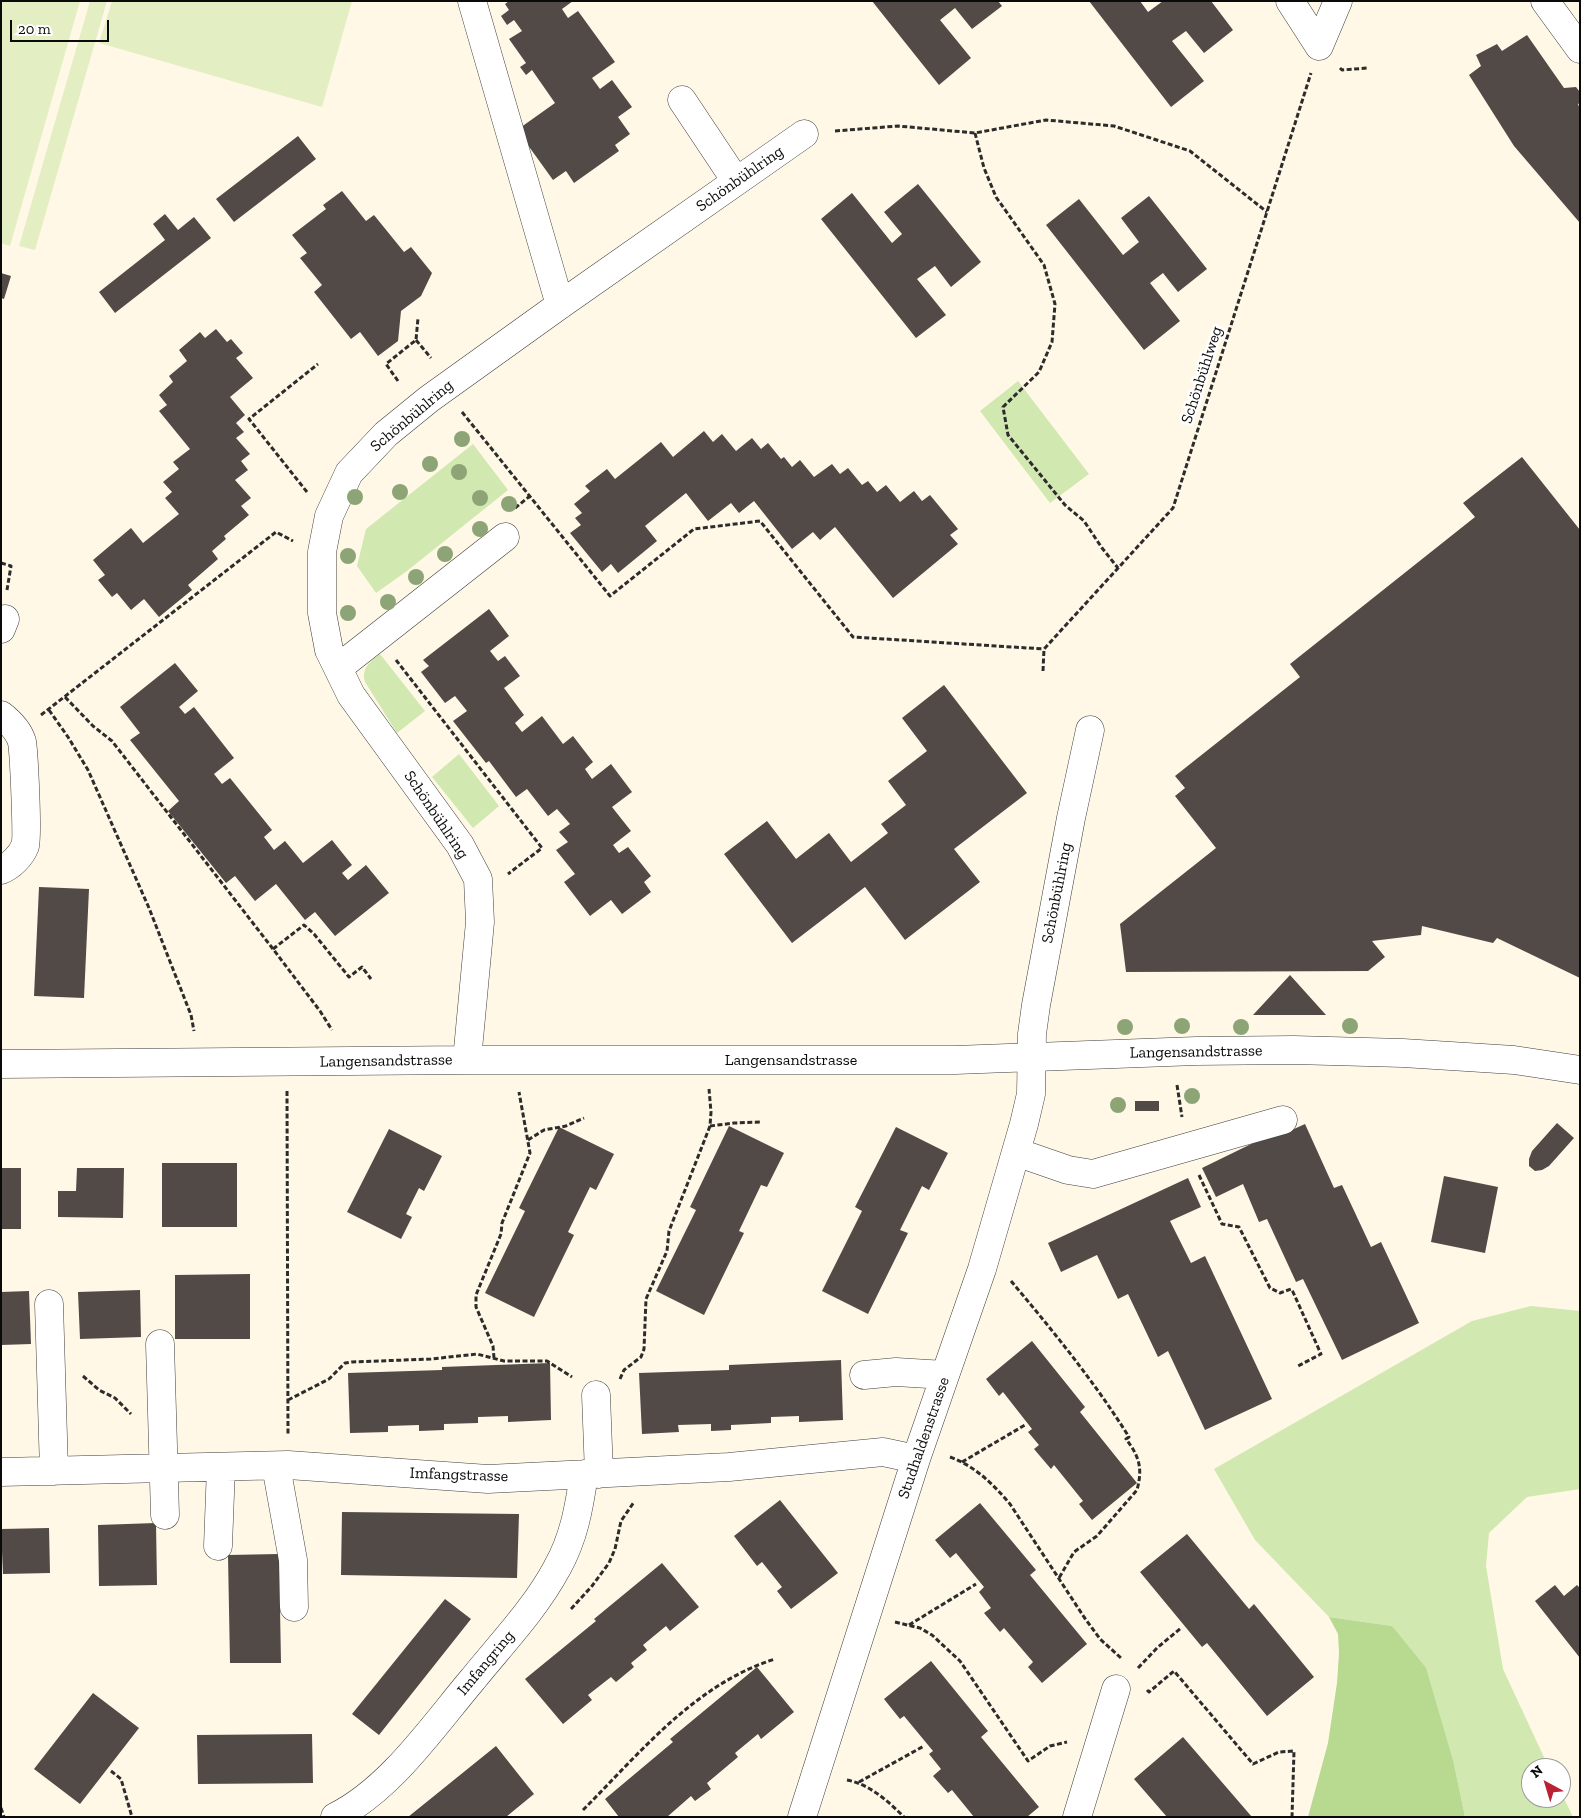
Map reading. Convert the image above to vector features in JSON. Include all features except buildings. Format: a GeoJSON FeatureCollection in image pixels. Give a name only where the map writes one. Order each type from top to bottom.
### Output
{"type":"FeatureCollection","features":[{"type":"Feature","properties":{"kind":"street"},"geometry":{"type":"LineString","coordinates":[[472,1],[560,305]]}},
{"type":"Feature","properties":{"kind":"street"},"geometry":{"type":"LineString","coordinates":[[1290,1],[1320,46]]}},
{"type":"Feature","properties":{"kind":"street"},"geometry":{"type":"LineString","coordinates":[[1320,46],[1338,1]]}},
{"type":"Feature","properties":{"kind":"street"},"geometry":{"type":"LineString","coordinates":[[1545,1],[1580,49]]}},
{"type":"Feature","properties":{"kind":"street"},"geometry":{"type":"LineString","coordinates":[[682,100],[736,181]]}},
{"type":"Feature","properties":{"kind":"street","name":"Schönbühlring"},"geometry":{"type":"LineString","coordinates":[[467,1060],[480,922],[478,879],[460,845],[351,696],[329,650],[322,612],[322,552],[329,516],[349,473],[386,434],[429,400],[560,305],[804,134]]}},
{"type":"Feature","properties":{"kind":"street"},"geometry":{"type":"LineString","coordinates":[[338,668],[379,638],[505,537]]}},
{"type":"Feature","properties":{"kind":"street"},"geometry":{"type":"LineString","coordinates":[[1,715],[13,725],[22,741],[26,830],[25,846],[11,866],[1,870]]}},
{"type":"Feature","properties":{"kind":"street","name":"Schönbühlring"},"geometry":{"type":"LineString","coordinates":[[1031,1056],[1036,1005],[1071,818],[1090,730]]}},
{"type":"Feature","properties":{"kind":"street","name":"Langensandstrasse"},"geometry":{"type":"LineString","coordinates":[[1,1064],[467,1060],[954,1060],[1196,1051],[1324,1051],[1403,1053],[1514,1060],[1580,1070]]}},
{"type":"Feature","properties":{"kind":"street","name":"Studhaldenstrasse"},"geometry":{"type":"LineString","coordinates":[[802,1817],[916,1460],[982,1269],[1031,1094],[1031,1056]]}},
{"type":"Feature","properties":{"kind":"street"},"geometry":{"type":"LineString","coordinates":[[1016,1152],[1068,1170],[1094,1174],[1283,1120]]}},
{"type":"Feature","properties":{"kind":"street"},"geometry":{"type":"LineString","coordinates":[[50,1304],[54,1470]]}},
{"type":"Feature","properties":{"kind":"street"},"geometry":{"type":"LineString","coordinates":[[160,1344],[165,1516]]}},
{"type":"Feature","properties":{"kind":"street"},"geometry":{"type":"LineString","coordinates":[[864,1375],[896,1372],[945,1375]]}},
{"type":"Feature","properties":{"kind":"street","name":"Imfangring"},"geometry":{"type":"LineString","coordinates":[[334,1817],[367,1797],[403,1762],[527,1613],[557,1568],[573,1536],[592,1474],[596,1395]]}},
{"type":"Feature","properties":{"kind":"street","name":"Imfangstrasse"},"geometry":{"type":"LineString","coordinates":[[1,1472],[282,1466],[488,1479],[729,1467],[883,1452],[916,1460]]}},
{"type":"Feature","properties":{"kind":"street"},"geometry":{"type":"LineString","coordinates":[[282,1466],[293,1560],[294,1606]]}},
{"type":"Feature","properties":{"kind":"street"},"geometry":{"type":"LineString","coordinates":[[218,1546],[221,1467]]}},
{"type":"Feature","properties":{"kind":"street"},"geometry":{"type":"LineString","coordinates":[[1077,1817],[1125,1681]]}},
{"type":"Feature","properties":{"kind":"path","name":"Schönbühlweg"},"geometry":{"type":"LineString","coordinates":[[1044,649],[1173,508],[1320,46]]}},
{"type":"Feature","properties":{"kind":"path"},"geometry":{"type":"LineString","coordinates":[[804,134],[898,126],[975,133],[1046,120],[1114,126],[1190,152],[1267,212]]}},
{"type":"Feature","properties":{"kind":"path"},"geometry":{"type":"LineString","coordinates":[[975,133],[984,168],[996,197],[1044,265],[1055,304],[1052,342],[1039,372],[1003,407],[1008,434],[1065,505],[1084,521],[1118,568]]}},
{"type":"Feature","properties":{"kind":"path"},"geometry":{"type":"LineString","coordinates":[[418,318],[416,340],[431,358]]}},
{"type":"Feature","properties":{"kind":"path"},"geometry":{"type":"LineString","coordinates":[[398,381],[386,364],[416,340]]}},
{"type":"Feature","properties":{"kind":"path"},"geometry":{"type":"LineString","coordinates":[[312,498],[249,419],[318,364]]}},
{"type":"Feature","properties":{"kind":"path"},"geometry":{"type":"LineString","coordinates":[[457,405],[610,596],[694,529],[760,521],[853,637],[1044,649],[1043,671]]}},
{"type":"Feature","properties":{"kind":"path"},"geometry":{"type":"LineString","coordinates":[[300,545],[276,532],[66,696],[93,726],[112,742],[273,949],[320,1011],[332,1031]]}},
{"type":"Feature","properties":{"kind":"path"},"geometry":{"type":"LineString","coordinates":[[379,638],[542,848],[505,876]]}},
{"type":"Feature","properties":{"kind":"path"},"geometry":{"type":"LineString","coordinates":[[49,710],[88,770],[149,908],[191,1015],[194,1032]]}},
{"type":"Feature","properties":{"kind":"path"},"geometry":{"type":"LineString","coordinates":[[273,949],[304,925],[314,934],[349,977],[362,967],[371,978]]}},
{"type":"Feature","properties":{"kind":"path"},"geometry":{"type":"LineString","coordinates":[[494,1358],[493,1346],[476,1307],[476,1295],[501,1234],[502,1223],[530,1152],[519,1091],[522,1060]]}},
{"type":"Feature","properties":{"kind":"path"},"geometry":{"type":"LineString","coordinates":[[288,1400],[329,1379],[345,1363],[431,1359],[477,1354],[504,1360],[547,1361],[596,1395],[621,1392],[620,1378],[624,1370],[641,1357],[644,1349],[646,1299],[667,1251],[669,1231],[710,1126],[711,1112],[706,1060]]}},
{"type":"Feature","properties":{"kind":"path"},"geometry":{"type":"LineString","coordinates":[[282,1466],[288,1400],[286,1062]]}},
{"type":"Feature","properties":{"kind":"path"},"geometry":{"type":"LineString","coordinates":[[1177,1085],[1181,1114]]}},
{"type":"Feature","properties":{"kind":"path"},"geometry":{"type":"LineString","coordinates":[[528,1140],[544,1130],[566,1126],[584,1118]]}},
{"type":"Feature","properties":{"kind":"path"},"geometry":{"type":"LineString","coordinates":[[710,1126],[762,1122]]}},
{"type":"Feature","properties":{"kind":"path"},"geometry":{"type":"LineString","coordinates":[[1199,1175],[1222,1224],[1239,1227],[1270,1288],[1280,1293],[1291,1289],[1321,1354],[1298,1366]]}},
{"type":"Feature","properties":{"kind":"path"},"geometry":{"type":"LineString","coordinates":[[1009,1279],[1103,1395],[1129,1437],[1126,1440],[1139,1459],[1140,1482],[1137,1490],[1097,1536],[1074,1552],[1058,1578]]}},
{"type":"Feature","properties":{"kind":"path"},"geometry":{"type":"LineString","coordinates":[[79,1373],[99,1390],[115,1398],[139,1422],[149,1425],[162,1425]]}},
{"type":"Feature","properties":{"kind":"path"},"geometry":{"type":"LineString","coordinates":[[961,1462],[1025,1424]]}},
{"type":"Feature","properties":{"kind":"path"},"geometry":{"type":"LineString","coordinates":[[952,1458],[970,1466],[996,1488],[1010,1504],[1100,1639],[1114,1651]]}},
{"type":"Feature","properties":{"kind":"path"},"geometry":{"type":"LineString","coordinates":[[908,1626],[976,1584]]}},
{"type":"Feature","properties":{"kind":"path"},"geometry":{"type":"LineString","coordinates":[[897,1622],[920,1628],[932,1634],[960,1661],[1028,1761],[1050,1746],[1067,1742],[1074,1744]]}},
{"type":"Feature","properties":{"kind":"path"},"geometry":{"type":"LineString","coordinates":[[1125,1681],[1157,1648],[1180,1628]]}},
{"type":"Feature","properties":{"kind":"path"},"geometry":{"type":"LineString","coordinates":[[583,1810],[673,1719],[702,1696],[758,1664],[775,1659]]}},
{"type":"Feature","properties":{"kind":"path"},"geometry":{"type":"LineString","coordinates":[[1144,1686],[1148,1692],[1174,1671],[1253,1764],[1279,1752],[1294,1751],[1292,1817]]}},
{"type":"Feature","properties":{"kind":"path"},"geometry":{"type":"LineString","coordinates":[[859,1782],[924,1746]]}},
{"type":"Feature","properties":{"kind":"path"},"geometry":{"type":"LineString","coordinates":[[111,1771],[121,1779],[132,1817]]}},
{"type":"Feature","properties":{"kind":"path"},"geometry":{"type":"LineString","coordinates":[[850,1780],[859,1782],[904,1817]]}},
{"type":"Feature","properties":{"kind":"path"},"geometry":{"type":"LineString","coordinates":[[1,1808],[4,1817]]}},
{"type":"Feature","properties":{"kind":"green space"},"geometry":{"type":"Polygon","coordinates":[[[1,1],[80,1],[10,246],[1,243],[1,1]]]}},
{"type":"Feature","properties":{"kind":"green space"},"geometry":{"type":"Polygon","coordinates":[[[90,1],[107,1],[35,250],[19,246],[90,1]]]}},
{"type":"Feature","properties":{"kind":"green space"},"geometry":{"type":"Polygon","coordinates":[[[112,1],[352,1],[322,107],[99,43],[112,1]]]}},
{"type":"Feature","properties":{"kind":"green space"},"geometry":{"type":"Polygon","coordinates":[[[1018,381],[1089,474],[1050,503],[980,411],[1018,381]]]}},
{"type":"Feature","properties":{"kind":"green space"},"geometry":{"type":"Polygon","coordinates":[[[473,444],[508,490],[407,571],[376,593],[357,566],[366,529],[473,444]]]}},
{"type":"Feature","properties":{"kind":"green space"},"geometry":{"type":"Polygon","coordinates":[[[380,654],[425,711],[397,733],[365,682],[365,669],[380,654]]]}},
{"type":"Feature","properties":{"kind":"green space"},"geometry":{"type":"Polygon","coordinates":[[[459,754],[499,806],[473,828],[432,777],[459,754]]]}},
{"type":"Feature","properties":{"kind":"green space"},"geometry":{"type":"Polygon","coordinates":[[[1531,1306],[1580,1311],[1580,1489],[1527,1497],[1489,1533],[1486,1566],[1503,1669],[1544,1758],[1521,1758],[1521,1808],[1569,1808],[1573,1817],[1465,1817],[1454,1764],[1392,1626],[1329,1617],[1255,1540],[1214,1469],[1472,1321],[1531,1306]]]}},
{"type":"Feature","properties":{"kind":"green space"},"geometry":{"type":"Polygon","coordinates":[[[1329,1617],[1392,1626],[1426,1668],[1454,1764],[1465,1817],[1308,1817],[1328,1743],[1337,1683],[1338,1634],[1329,1617]]]}}]}
